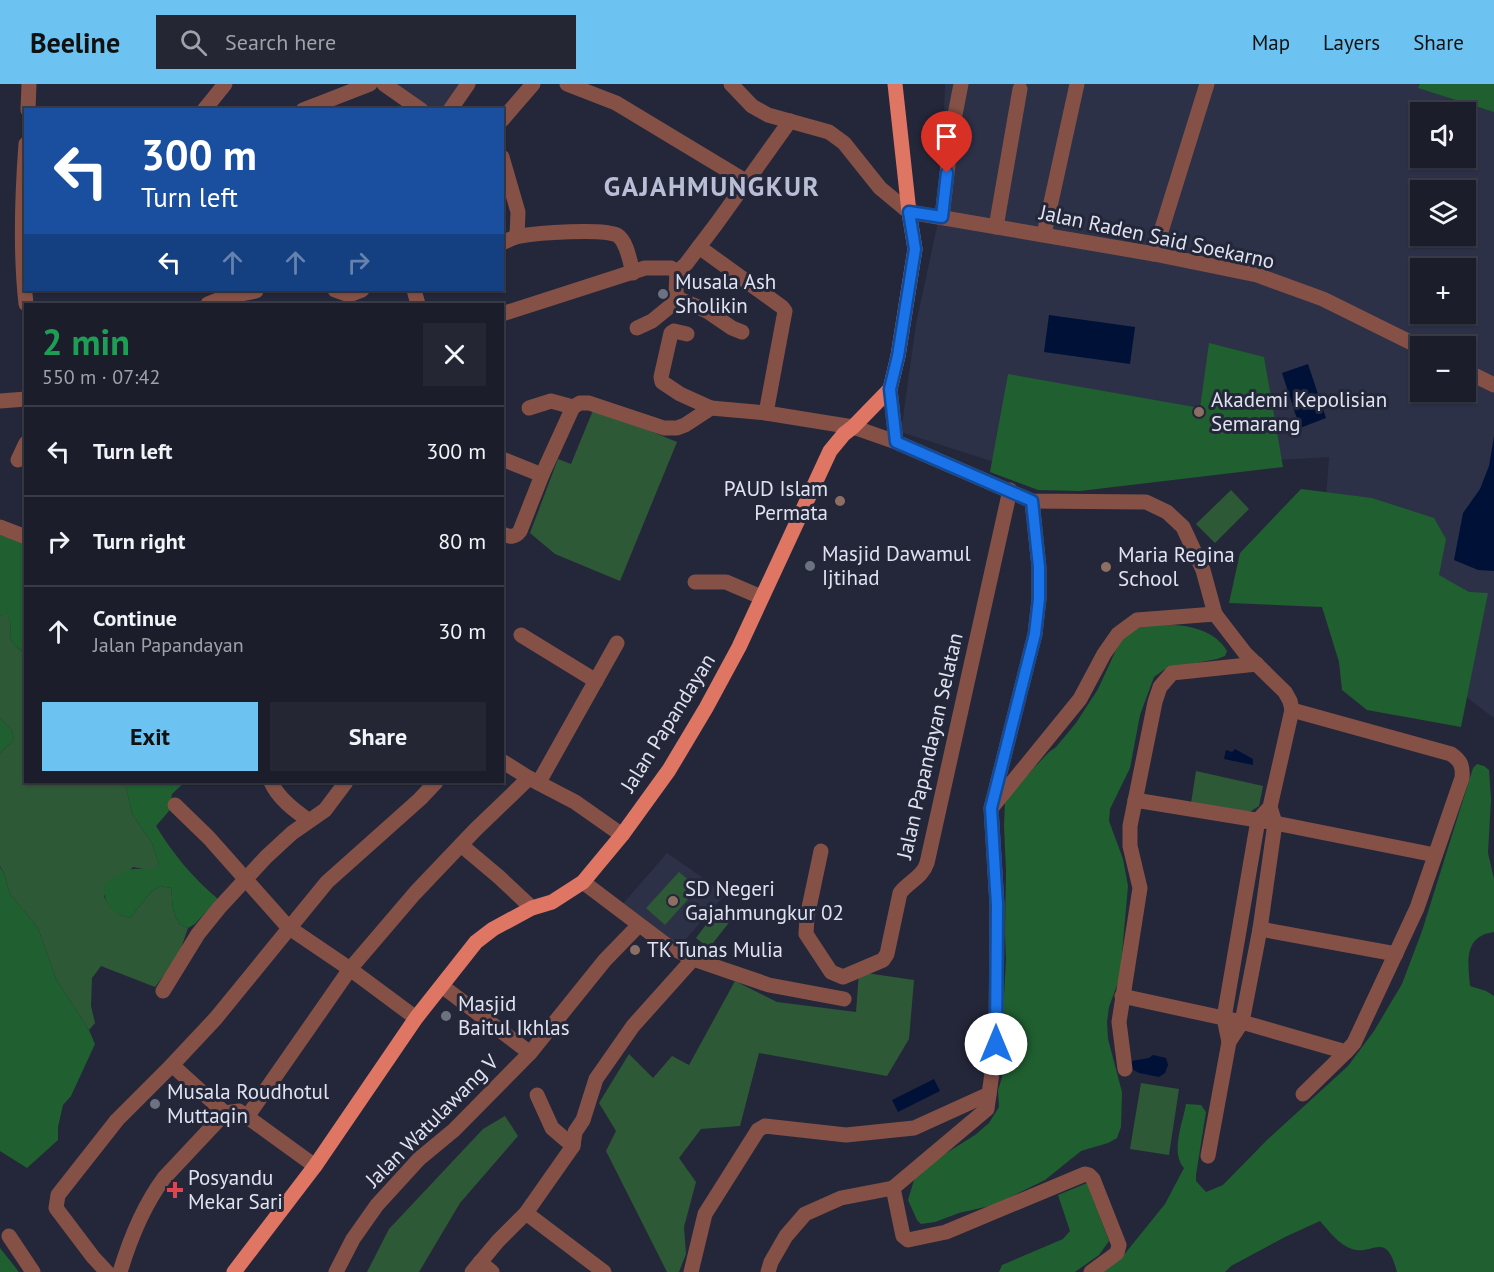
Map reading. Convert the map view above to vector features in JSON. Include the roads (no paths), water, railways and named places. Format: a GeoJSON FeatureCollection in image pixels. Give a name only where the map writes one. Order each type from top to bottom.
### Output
{"type":"FeatureCollection","features":[{"type":"Feature","properties":{"kind":"main road"},"geometry":{"type":"LineString","coordinates":[[890,389],[898,356],[915,249],[895,84]]}},
{"type":"Feature","properties":{"kind":"main road","name":"Jalan Papandayan"},"geometry":{"type":"LineString","coordinates":[[234,1272],[315,1166],[416,1018],[476,942],[493,929],[532,908],[552,902],[583,882],[622,835],[669,770],[706,708],[739,647],[830,451],[890,389]]}},
{"type":"Feature","properties":{"kind":"street"},"geometry":{"type":"LineString","coordinates":[[28,108],[29,84]]}},
{"type":"Feature","properties":{"kind":"street"},"geometry":{"type":"LineString","coordinates":[[206,108],[225,84]]}},
{"type":"Feature","properties":{"kind":"street"},"geometry":{"type":"LineString","coordinates":[[308,108],[370,84]]}},
{"type":"Feature","properties":{"kind":"street"},"geometry":{"type":"LineString","coordinates":[[384,84],[418,108]]}},
{"type":"Feature","properties":{"kind":"street"},"geometry":{"type":"LineString","coordinates":[[451,108],[468,84]]}},
{"type":"Feature","properties":{"kind":"street"},"geometry":{"type":"LineString","coordinates":[[504,118],[533,84]]}},
{"type":"Feature","properties":{"kind":"street"},"geometry":{"type":"LineString","coordinates":[[567,84],[616,103],[747,182]]}},
{"type":"Feature","properties":{"kind":"street"},"geometry":{"type":"LineString","coordinates":[[731,84],[752,106],[768,115],[808,124],[829,132],[844,143],[880,188],[909,212]]}},
{"type":"Feature","properties":{"kind":"street"},"geometry":{"type":"LineString","coordinates":[[942,217],[952,130],[961,84]]}},
{"type":"Feature","properties":{"kind":"street"},"geometry":{"type":"LineString","coordinates":[[1044,234],[1077,84]]}},
{"type":"Feature","properties":{"kind":"street"},"geometry":{"type":"LineString","coordinates":[[1154,254],[1207,84]]}},
{"type":"Feature","properties":{"kind":"street"},"geometry":{"type":"LineString","coordinates":[[996,227],[1020,89]]}},
{"type":"Feature","properties":{"kind":"street"},"geometry":{"type":"LineString","coordinates":[[742,332],[707,311],[679,298],[676,293],[677,272],[699,247],[790,121]]}},
{"type":"Feature","properties":{"kind":"street"},"geometry":{"type":"LineString","coordinates":[[504,164],[518,212],[510,240],[560,232],[617,235],[624,243],[633,273]]}},
{"type":"Feature","properties":{"kind":"street"},"geometry":{"type":"LineString","coordinates":[[24,178],[24,272]]}},
{"type":"Feature","properties":{"kind":"street","name":"Jalan Raden Said Soekarno"},"geometry":{"type":"LineString","coordinates":[[909,212],[1154,254],[1263,277],[1323,299],[1410,342]]}},
{"type":"Feature","properties":{"kind":"street"},"geometry":{"type":"LineString","coordinates":[[699,247],[785,311],[766,413]]}},
{"type":"Feature","properties":{"kind":"street"},"geometry":{"type":"LineString","coordinates":[[504,313],[657,267],[671,268],[677,272]]}},
{"type":"Feature","properties":{"kind":"street"},"geometry":{"type":"LineString","coordinates":[[210,303],[225,297],[256,291]]}},
{"type":"Feature","properties":{"kind":"street"},"geometry":{"type":"LineString","coordinates":[[338,291],[349,295],[359,291]]}},
{"type":"Feature","properties":{"kind":"street"},"geometry":{"type":"LineString","coordinates":[[637,328],[652,321],[679,298]]}},
{"type":"Feature","properties":{"kind":"street"},"geometry":{"type":"LineString","coordinates":[[687,334],[674,331],[671,333],[661,377],[662,382],[680,394],[711,408],[766,413],[853,427],[896,442],[1032,501],[1146,502],[1167,512],[1183,527],[1203,570],[1215,614],[1245,653],[1285,692],[1292,710],[1270,807],[1258,820],[1224,1018],[1229,1042],[1208,1156]]}},
{"type":"Feature","properties":{"kind":"street"},"geometry":{"type":"LineString","coordinates":[[1476,376],[1494,386]]}},
{"type":"Feature","properties":{"kind":"street"},"geometry":{"type":"LineString","coordinates":[[890,389],[896,442]]}},
{"type":"Feature","properties":{"kind":"street"},"geometry":{"type":"LineString","coordinates":[[0,401],[24,399]]}},
{"type":"Feature","properties":{"kind":"street"},"geometry":{"type":"LineString","coordinates":[[529,408],[551,401],[573,407]]}},
{"type":"Feature","properties":{"kind":"street"},"geometry":{"type":"LineString","coordinates":[[504,535],[510,537],[517,535],[520,531],[573,407],[589,402],[664,428],[677,428],[685,425],[711,408]]}},
{"type":"Feature","properties":{"kind":"street"},"geometry":{"type":"LineString","coordinates":[[18,460],[24,447]]}},
{"type":"Feature","properties":{"kind":"street"},"geometry":{"type":"LineString","coordinates":[[504,460],[542,475]]}},
{"type":"Feature","properties":{"kind":"street","name":"Jalan Papandayan Selatan"},"geometry":{"type":"LineString","coordinates":[[821,851],[807,917],[806,934],[831,972],[843,976],[883,960],[887,954],[900,893],[906,885],[924,872],[1010,490]]}},
{"type":"Feature","properties":{"kind":"street"},"geometry":{"type":"LineString","coordinates":[[768,1272],[786,1236],[805,1214],[841,1198],[894,1188],[987,1109],[996,1032],[997,905],[991,808],[1035,634],[1039,599],[1039,567],[1032,501]]}},
{"type":"Feature","properties":{"kind":"street"},"geometry":{"type":"LineString","coordinates":[[0,527],[24,536]]}},
{"type":"Feature","properties":{"kind":"street"},"geometry":{"type":"LineString","coordinates":[[695,582],[726,582],[761,597]]}},
{"type":"Feature","properties":{"kind":"street"},"geometry":{"type":"LineString","coordinates":[[991,808],[1080,699],[1118,633],[1137,620],[1215,614]]}},
{"type":"Feature","properties":{"kind":"street"},"geometry":{"type":"LineString","coordinates":[[521,635],[596,681]]}},
{"type":"Feature","properties":{"kind":"street"},"geometry":{"type":"LineString","coordinates":[[247,1117],[350,969],[460,845],[534,780],[617,643]]}},
{"type":"Feature","properties":{"kind":"street"},"geometry":{"type":"LineString","coordinates":[[1125,1069],[1119,1022],[1140,888],[1130,846],[1130,826],[1155,702],[1161,687],[1173,673],[1257,664]]}},
{"type":"Feature","properties":{"kind":"street"},"geometry":{"type":"LineString","coordinates":[[1292,710],[1451,754],[1460,760],[1462,769],[1462,778],[1418,908],[1354,1043],[1303,1094]]}},
{"type":"Feature","properties":{"kind":"street"},"geometry":{"type":"LineString","coordinates":[[504,762],[574,802],[622,835]]}},
{"type":"Feature","properties":{"kind":"street"},"geometry":{"type":"LineString","coordinates":[[272,783],[275,790],[293,809],[308,820]]}},
{"type":"Feature","properties":{"kind":"street"},"geometry":{"type":"LineString","coordinates":[[163,991],[198,934],[246,879],[266,857],[308,820],[325,810],[345,783]]}},
{"type":"Feature","properties":{"kind":"street"},"geometry":{"type":"LineString","coordinates":[[107,1272],[56,1208],[57,1195],[105,1134],[216,1018],[327,882],[435,783]]}},
{"type":"Feature","properties":{"kind":"street"},"geometry":{"type":"LineString","coordinates":[[1135,800],[1275,823],[1435,855]]}},
{"type":"Feature","properties":{"kind":"street"},"geometry":{"type":"LineString","coordinates":[[175,805],[209,838],[288,927],[416,1018]]}},
{"type":"Feature","properties":{"kind":"street"},"geometry":{"type":"LineString","coordinates":[[1229,1042],[1242,1022],[1260,929],[1275,823],[1270,807]]}},
{"type":"Feature","properties":{"kind":"street"},"geometry":{"type":"LineString","coordinates":[[460,845],[532,908]]}},
{"type":"Feature","properties":{"kind":"street"},"geometry":{"type":"LineString","coordinates":[[583,882],[665,944],[693,959],[769,985],[844,999]]}},
{"type":"Feature","properties":{"kind":"street","name":"Jalan Watulawang V"},"geometry":{"type":"LineString","coordinates":[[336,1272],[353,1239],[377,1205],[419,1160],[454,1130],[530,1053],[605,960],[639,925]]}},
{"type":"Feature","properties":{"kind":"street"},"geometry":{"type":"LineString","coordinates":[[1240,925],[1243,932],[1250,936],[1260,929],[1396,954]]}},
{"type":"Feature","properties":{"kind":"street"},"geometry":{"type":"LineString","coordinates":[[481,1269],[526,1213],[573,1146],[575,1132],[583,1120],[596,1079],[633,1026],[693,959]]}},
{"type":"Feature","properties":{"kind":"street"},"geometry":{"type":"LineString","coordinates":[[442,986],[530,1053]]}},
{"type":"Feature","properties":{"kind":"street"},"geometry":{"type":"LineString","coordinates":[[1122,996],[1242,1022],[1346,1052]]}},
{"type":"Feature","properties":{"kind":"street"},"geometry":{"type":"LineString","coordinates":[[172,1065],[225,1113]]}},
{"type":"Feature","properties":{"kind":"street"},"geometry":{"type":"LineString","coordinates":[[691,1272],[705,1214],[758,1130],[765,1126],[846,1135],[914,1128],[989,1094]]}},
{"type":"Feature","properties":{"kind":"street"},"geometry":{"type":"LineString","coordinates":[[537,1095],[552,1128],[573,1146]]}},
{"type":"Feature","properties":{"kind":"street"},"geometry":{"type":"LineString","coordinates":[[120,1272],[136,1227],[156,1189],[225,1113],[239,1112],[315,1166]]}},
{"type":"Feature","properties":{"kind":"street"},"geometry":{"type":"LineString","coordinates":[[894,1188],[903,1236],[908,1240],[915,1240],[946,1232],[1085,1174],[1089,1175],[1093,1179],[1119,1245],[1117,1252],[1091,1272]]}},
{"type":"Feature","properties":{"kind":"street"},"geometry":{"type":"LineString","coordinates":[[526,1213],[604,1272]]}},
{"type":"Feature","properties":{"kind":"street"},"geometry":{"type":"LineString","coordinates":[[9,1236],[33,1272]]}},
{"type":"Feature","properties":{"kind":"water"},"geometry":{"type":"Polygon","coordinates":[[[1049,315],[1135,327],[1130,364],[1044,352],[1049,315]]]}},
{"type":"Feature","properties":{"kind":"water"},"geometry":{"type":"Polygon","coordinates":[[[1308,364],[1326,418],[1300,428],[1282,373],[1308,364]]]}},
{"type":"Feature","properties":{"kind":"water"},"geometry":{"type":"Polygon","coordinates":[[[1494,436],[1494,571],[1478,570],[1454,560],[1463,513],[1480,489],[1489,466],[1494,436]]]}},
{"type":"Feature","properties":{"kind":"water"},"geometry":{"type":"Polygon","coordinates":[[[1235,749],[1253,759],[1253,765],[1224,759],[1226,750],[1232,752],[1235,749]]]}},
{"type":"Feature","properties":{"kind":"water"},"geometry":{"type":"Polygon","coordinates":[[[1153,1055],[1166,1058],[1168,1065],[1165,1073],[1159,1077],[1139,1073],[1130,1068],[1131,1061],[1149,1058],[1153,1055]]]}},
{"type":"Feature","properties":{"kind":"water"},"geometry":{"type":"Polygon","coordinates":[[[934,1079],[940,1091],[898,1112],[892,1100],[934,1079]]]}},
{"type":"Feature","properties":{"kind":"place","name":"Musala Ash Sholikin"},"geometry":{"type":"Point","coordinates":[663,294]}},
{"type":"Feature","properties":{"kind":"place","name":"Akademi Kepolisian Semarang"},"geometry":{"type":"Point","coordinates":[1199,412]}},
{"type":"Feature","properties":{"kind":"place","name":"PAUD Islam Permata"},"geometry":{"type":"Point","coordinates":[840,501]}},
{"type":"Feature","properties":{"kind":"place","name":"Masjid Dawamul Ijtihad"},"geometry":{"type":"Point","coordinates":[810,566]}},
{"type":"Feature","properties":{"kind":"place","name":"Maria Regina School"},"geometry":{"type":"Point","coordinates":[1106,567]}},
{"type":"Feature","properties":{"kind":"place","name":"SD Negeri Gajahmungkur 02"},"geometry":{"type":"Point","coordinates":[673,901]}},
{"type":"Feature","properties":{"kind":"place","name":"TK Tunas Mulia"},"geometry":{"type":"Point","coordinates":[635,950]}},
{"type":"Feature","properties":{"kind":"place","name":"Masjid Baitul Ikhlas"},"geometry":{"type":"Point","coordinates":[446,1016]}},
{"type":"Feature","properties":{"kind":"place","name":"Musala Roudhotul Muttaqin"},"geometry":{"type":"Point","coordinates":[155,1104]}},
{"type":"Feature","properties":{"kind":"place","name":"Posyandu Mekar Sari"},"geometry":{"type":"Point","coordinates":[175,1190]}},
{"type":"Feature","properties":{"kind":"district","name":"GAJAHMUNGKUR"},"geometry":{"type":"Point","coordinates":[712,187]}}]}
